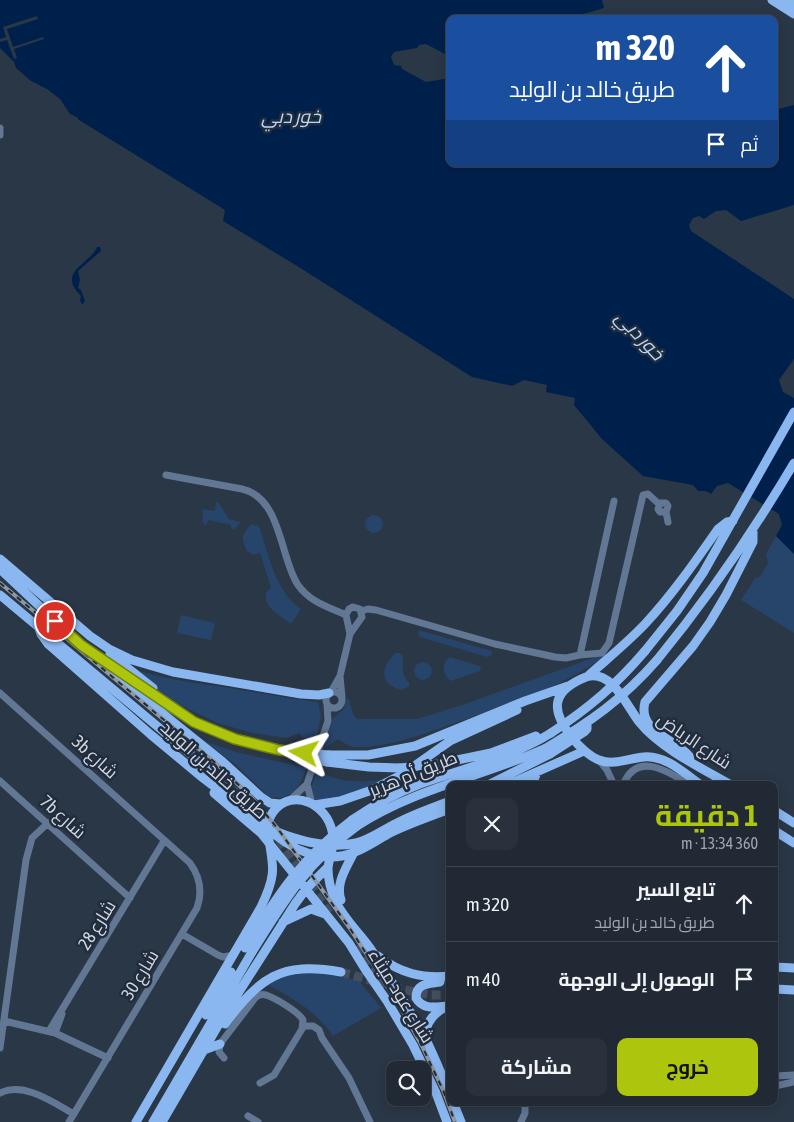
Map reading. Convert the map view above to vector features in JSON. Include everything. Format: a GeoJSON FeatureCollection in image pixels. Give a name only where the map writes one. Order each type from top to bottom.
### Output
{"type":"FeatureCollection","features":[{"type":"Feature","properties":{"kind":"main road"},"geometry":{"type":"LineString","coordinates":[[772,0],[794,14]]}},
{"type":"Feature","properties":{"kind":"main road"},"geometry":{"type":"LineString","coordinates":[[785,0],[794,5]]}},
{"type":"Feature","properties":{"kind":"main road","name":"طريق أم هرير"},"geometry":{"type":"LineString","coordinates":[[142,1122],[249,950],[296,883],[370,808],[403,792],[499,758],[549,734],[606,693],[645,651],[695,586],[794,412]]}},
{"type":"Feature","properties":{"kind":"main road"},"geometry":{"type":"LineString","coordinates":[[495,781],[584,732],[588,727],[587,723],[624,695],[657,660],[697,611],[753,531],[794,463]]}},
{"type":"Feature","properties":{"kind":"main road"},"geometry":{"type":"LineString","coordinates":[[328,758],[368,755],[407,748],[570,685],[588,676],[619,650],[643,626],[674,590],[718,530],[727,522],[733,521]]}},
{"type":"Feature","properties":{"kind":"main road"},"geometry":{"type":"LineString","coordinates":[[694,763],[684,750],[648,724],[643,713],[645,702],[693,646],[718,609],[753,542],[753,531]]}},
{"type":"Feature","properties":{"kind":"main road"},"geometry":{"type":"LineString","coordinates":[[0,559],[90,636],[120,655],[158,668],[301,694],[319,695],[330,693]]}},
{"type":"Feature","properties":{"kind":"main road","name":"طريق خالد بن الوليد"},"geometry":{"type":"LineString","coordinates":[[0,569],[81,645],[136,693],[228,766],[261,797],[270,803],[280,804]]}},
{"type":"Feature","properties":{"kind":"main road","name":"طريق خالد بن الوليد"},"geometry":{"type":"LineString","coordinates":[[0,596],[38,626],[48,644],[140,726],[203,778],[208,787],[253,825],[331,919]]}},
{"type":"Feature","properties":{"kind":"main road"},"geometry":{"type":"LineString","coordinates":[[38,626],[212,772]]}},
{"type":"Feature","properties":{"kind":"main road"},"geometry":{"type":"LineString","coordinates":[[90,636],[97,644],[178,707],[182,715]]}},
{"type":"Feature","properties":{"kind":"main road"},"geometry":{"type":"LineString","coordinates":[[81,645],[182,715],[221,734],[279,750],[368,767],[400,768],[438,764],[504,749],[534,737],[549,734]]}},
{"type":"Feature","properties":{"kind":"main road","name":"شارع الرياض"},"geometry":{"type":"LineString","coordinates":[[588,676],[600,677],[614,685],[647,731],[662,743],[724,781]]}},
{"type":"Feature","properties":{"kind":"main road","name":"شارع الرياض"},"geometry":{"type":"LineString","coordinates":[[570,685],[560,695],[557,707],[570,735],[584,751],[599,760],[617,762],[650,757],[664,760],[695,781]]}},
{"type":"Feature","properties":{"kind":"main road"},"geometry":{"type":"LineString","coordinates":[[313,805],[356,796],[388,783],[450,741],[516,711],[522,707],[525,701]]}},
{"type":"Feature","properties":{"kind":"main road","name":"طريق أم هرير"},"geometry":{"type":"LineString","coordinates":[[460,781],[548,751]]}},
{"type":"Feature","properties":{"kind":"main road"},"geometry":{"type":"LineString","coordinates":[[516,781],[584,751]]}},
{"type":"Feature","properties":{"kind":"main road"},"geometry":{"type":"LineString","coordinates":[[534,781],[537,772]]}},
{"type":"Feature","properties":{"kind":"main road"},"geometry":{"type":"LineString","coordinates":[[203,778],[269,828],[275,835],[304,852],[318,856],[330,857],[354,852],[400,828],[446,811]]}},
{"type":"Feature","properties":{"kind":"main road","name":"طريق أم هرير"},"geometry":{"type":"LineString","coordinates":[[355,823],[407,799],[446,786]]}},
{"type":"Feature","properties":{"kind":"main road"},"geometry":{"type":"LineString","coordinates":[[136,1122],[261,907],[272,882],[274,863],[269,828],[272,813],[280,804],[290,800]]}},
{"type":"Feature","properties":{"kind":"main road","name":"طريق خالد بن الوليد"},"geometry":{"type":"LineString","coordinates":[[290,800],[302,801],[313,805]]}},
{"type":"Feature","properties":{"kind":"main road"},"geometry":{"type":"LineString","coordinates":[[269,828],[300,840],[349,844],[361,842],[400,821],[446,803]]}},
{"type":"Feature","properties":{"kind":"main road"},"geometry":{"type":"LineString","coordinates":[[313,805],[322,812],[329,822],[333,834],[328,867],[330,883],[336,901],[353,928]]}},
{"type":"Feature","properties":{"kind":"main road"},"geometry":{"type":"LineString","coordinates":[[778,813],[794,823]]}},
{"type":"Feature","properties":{"kind":"main road"},"geometry":{"type":"LineString","coordinates":[[778,833],[794,843]]}},
{"type":"Feature","properties":{"kind":"main road"},"geometry":{"type":"LineString","coordinates":[[353,928],[338,890],[341,878],[354,852]]}},
{"type":"Feature","properties":{"kind":"main road"},"geometry":{"type":"LineString","coordinates":[[162,1122],[283,922],[306,889],[328,867]]}},
{"type":"Feature","properties":{"kind":"main road"},"geometry":{"type":"LineString","coordinates":[[283,922],[311,909],[321,911],[331,919]]}},
{"type":"Feature","properties":{"kind":"main road","name":"شارع عود ميثاء"},"geometry":{"type":"LineString","coordinates":[[331,919],[349,943],[403,1026],[436,1093],[447,1122]]}},
{"type":"Feature","properties":{"kind":"main road","name":"شارع عود ميثاء"},"geometry":{"type":"LineString","coordinates":[[353,928],[370,949],[424,1037],[446,1086]]}},
{"type":"Feature","properties":{"kind":"main road"},"geometry":{"type":"LineString","coordinates":[[370,949],[388,964],[409,974],[446,978]]}},
{"type":"Feature","properties":{"kind":"main road","name":"طريق أم هرير"},"geometry":{"type":"LineString","coordinates":[[153,1122],[249,950]]}},
{"type":"Feature","properties":{"kind":"main road"},"geometry":{"type":"LineString","coordinates":[[778,967],[794,968]]}},
{"type":"Feature","properties":{"kind":"main road"},"geometry":{"type":"LineString","coordinates":[[211,1039],[218,1033],[250,992],[272,977],[298,968],[341,972]]}},
{"type":"Feature","properties":{"kind":"main road"},"geometry":{"type":"LineString","coordinates":[[446,979],[424,984],[416,994],[416,998],[422,1006],[446,1006]]}},
{"type":"Feature","properties":{"kind":"main road"},"geometry":{"type":"LineString","coordinates":[[778,989],[794,990]]}},
{"type":"Feature","properties":{"kind":"main road"},"geometry":{"type":"LineString","coordinates":[[424,1037],[426,1027],[433,1015],[446,1007]]}},
{"type":"Feature","properties":{"kind":"main road"},"geometry":{"type":"LineString","coordinates":[[204,1050],[220,1044]]}},
{"type":"Feature","properties":{"kind":"main road"},"geometry":{"type":"LineString","coordinates":[[186,1080],[188,1092]]}},
{"type":"Feature","properties":{"kind":"main road"},"geometry":{"type":"LineString","coordinates":[[436,1093],[443,1122]]}},
{"type":"Feature","properties":{"kind":"main road"},"geometry":{"type":"LineString","coordinates":[[455,1106],[462,1122]]}},
{"type":"Feature","properties":{"kind":"street"},"geometry":{"type":"LineString","coordinates":[[0,128],[0,135]]}},
{"type":"Feature","properties":{"kind":"street"},"geometry":{"type":"LineString","coordinates":[[166,474],[254,493],[275,522],[292,574],[298,585],[316,602],[346,615]]}},
{"type":"Feature","properties":{"kind":"street"},"geometry":{"type":"LineString","coordinates":[[350,634],[346,615],[349,609],[353,607],[361,611],[372,609],[495,644],[556,657],[566,658],[580,654],[602,653],[608,647],[643,495],[648,494],[659,504],[662,502],[667,504],[668,522]]}},
{"type":"Feature","properties":{"kind":"street"},"geometry":{"type":"LineString","coordinates":[[580,654],[614,501]]}},
{"type":"Feature","properties":{"kind":"street"},"geometry":{"type":"LineString","coordinates":[[328,721],[326,699],[340,676],[350,634],[361,619],[361,611]]}},
{"type":"Feature","properties":{"kind":"street"},"geometry":{"type":"LineString","coordinates":[[290,800],[307,784],[328,721],[341,703],[340,676]]}},
{"type":"Feature","properties":{"kind":"street"},"geometry":{"type":"LineString","coordinates":[[330,693],[338,692],[342,697]]}},
{"type":"Feature","properties":{"kind":"street","name":"3b شارع"},"geometry":{"type":"LineString","coordinates":[[0,693],[166,843]]}},
{"type":"Feature","properties":{"kind":"street"},"geometry":{"type":"LineString","coordinates":[[327,704],[331,707],[337,707]]}},
{"type":"Feature","properties":{"kind":"street"},"geometry":{"type":"LineString","coordinates":[[599,760],[612,781]]}},
{"type":"Feature","properties":{"kind":"street"},"geometry":{"type":"LineString","coordinates":[[625,781],[634,770],[647,766],[662,768],[683,781]]}},
{"type":"Feature","properties":{"kind":"street","name":"7b شارع"},"geometry":{"type":"LineString","coordinates":[[0,781],[132,896]]}},
{"type":"Feature","properties":{"kind":"street"},"geometry":{"type":"LineString","coordinates":[[307,784],[313,805]]}},
{"type":"Feature","properties":{"kind":"street"},"geometry":{"type":"LineString","coordinates":[[0,1048],[26,860],[32,838],[45,821]]}},
{"type":"Feature","properties":{"kind":"street","name":"شارع 28"},"geometry":{"type":"LineString","coordinates":[[52,1032],[67,1002],[152,862],[166,843]]}},
{"type":"Feature","properties":{"kind":"street","name":"شارع 30"},"geometry":{"type":"LineString","coordinates":[[69,1122],[197,908],[200,888],[197,875],[190,863],[166,843]]}},
{"type":"Feature","properties":{"kind":"street"},"geometry":{"type":"LineString","coordinates":[[182,934],[218,955],[234,955]]}},
{"type":"Feature","properties":{"kind":"street"},"geometry":{"type":"LineString","coordinates":[[224,1058],[220,1052],[220,1044],[252,1001],[258,996],[266,995],[297,1012],[302,1017],[303,1028],[274,1075],[260,1083]]}},
{"type":"Feature","properties":{"kind":"street"},"geometry":{"type":"LineString","coordinates":[[3,1024],[52,1032],[106,1061]]}},
{"type":"Feature","properties":{"kind":"street"},"geometry":{"type":"LineString","coordinates":[[303,1028],[313,1026],[317,1028],[349,1078],[370,1122]]}},
{"type":"Feature","properties":{"kind":"street"},"geometry":{"type":"LineString","coordinates":[[778,1076],[794,1075]]}},
{"type":"Feature","properties":{"kind":"street"},"geometry":{"type":"LineString","coordinates":[[778,1085],[794,1082]]}},
{"type":"Feature","properties":{"kind":"street"},"geometry":{"type":"LineString","coordinates":[[0,1092],[11,1089],[27,1092],[45,1098],[74,1114]]}},
{"type":"Feature","properties":{"kind":"street"},"geometry":{"type":"LineString","coordinates":[[521,1122],[526,1106]]}},
{"type":"Feature","properties":{"kind":"street"},"geometry":{"type":"LineString","coordinates":[[526,1122],[529,1113],[527,1106]]}},
{"type":"Feature","properties":{"kind":"street"},"geometry":{"type":"LineString","coordinates":[[63,1108],[69,1122]]}},
{"type":"Feature","properties":{"kind":"street"},"geometry":{"type":"LineString","coordinates":[[248,1116],[258,1122]]}},
{"type":"Feature","properties":{"kind":"shaded area"},"geometry":{"type":"Polygon","coordinates":[[[216,502],[219,503],[229,519],[241,522],[234,530],[231,528],[231,525],[208,520],[206,526],[202,521],[202,509],[215,511],[216,502]]]}},
{"type":"Feature","properties":{"kind":"shaded area"},"geometry":{"type":"Polygon","coordinates":[[[374,515],[380,518],[383,524],[380,530],[374,533],[368,530],[365,524],[368,518],[374,515]]]}},
{"type":"Feature","properties":{"kind":"shaded area"},"geometry":{"type":"Polygon","coordinates":[[[251,524],[259,526],[279,582],[285,593],[301,609],[291,624],[273,610],[266,601],[267,591],[271,588],[260,553],[253,555],[247,551],[243,540],[251,524]]]}},
{"type":"Feature","properties":{"kind":"shaded area"},"geometry":{"type":"Polygon","coordinates":[[[776,536],[794,554],[794,633],[741,600],[755,578],[760,577],[768,563],[766,554],[776,536]]]}},
{"type":"Feature","properties":{"kind":"shaded area"},"geometry":{"type":"Polygon","coordinates":[[[181,615],[215,623],[211,640],[177,633],[181,615]]]}},
{"type":"Feature","properties":{"kind":"shaded area"},"geometry":{"type":"Polygon","coordinates":[[[419,630],[492,651],[492,655],[487,657],[420,637],[418,634],[419,630]]]}},
{"type":"Feature","properties":{"kind":"shaded area"},"geometry":{"type":"Polygon","coordinates":[[[395,653],[400,653],[403,657],[403,671],[409,683],[409,687],[401,690],[388,683],[384,674],[387,664],[395,653]]]}},
{"type":"Feature","properties":{"kind":"shaded area"},"geometry":{"type":"Polygon","coordinates":[[[604,654],[605,656],[589,667],[553,686],[513,703],[431,732],[394,743],[368,747],[353,747],[338,739],[322,750],[333,718],[343,710],[347,699],[349,699],[353,714],[357,719],[417,719],[465,704],[604,654]]]}},
{"type":"Feature","properties":{"kind":"shaded area"},"geometry":{"type":"Polygon","coordinates":[[[450,657],[480,666],[480,671],[451,681],[444,672],[445,662],[450,657]]]}},
{"type":"Feature","properties":{"kind":"shaded area"},"geometry":{"type":"Polygon","coordinates":[[[423,662],[429,665],[432,671],[429,677],[423,680],[417,677],[414,671],[417,665],[423,662]]]}},
{"type":"Feature","properties":{"kind":"shaded area"},"geometry":{"type":"Polygon","coordinates":[[[133,669],[183,681],[318,702],[321,716],[315,748],[299,733],[287,738],[253,733],[217,723],[170,700],[138,678],[133,669]]]}},
{"type":"Feature","properties":{"kind":"shaded area"},"geometry":{"type":"Polygon","coordinates":[[[203,741],[236,752],[298,766],[307,765],[299,785],[291,794],[278,798],[269,797],[235,764],[203,741]]]}},
{"type":"Feature","properties":{"kind":"shaded area"},"geometry":{"type":"Polygon","coordinates":[[[318,769],[334,778],[343,780],[371,781],[389,779],[357,794],[314,802],[310,791],[318,769]]]}},
{"type":"Feature","properties":{"kind":"shaded area"},"geometry":{"type":"Polygon","coordinates":[[[296,972],[335,973],[360,982],[381,1008],[333,1036],[311,1012],[285,994],[265,984],[296,972]]]}},
{"type":"Feature","properties":{"kind":"water","name":"خور دبي"},"geometry":{"type":"Polygon","coordinates":[[[0,0],[602,0],[604,8],[580,15],[446,15],[446,54],[426,44],[419,45],[417,48],[394,52],[391,57],[394,65],[401,66],[402,69],[426,82],[446,79],[446,167],[778,167],[778,109],[794,105],[794,205],[741,221],[726,210],[716,211],[704,219],[699,216],[693,218],[689,225],[691,231],[794,299],[794,359],[779,380],[783,392],[794,398],[794,554],[776,536],[782,525],[779,514],[728,483],[717,486],[711,494],[706,491],[698,491],[693,485],[643,476],[602,439],[574,405],[575,398],[546,392],[547,385],[524,380],[512,386],[472,377],[223,221],[225,210],[70,114],[60,99],[47,89],[31,81],[16,68],[14,62],[0,48],[0,0]]]}},
{"type":"Feature","properties":{"kind":"water"},"geometry":{"type":"Polygon","coordinates":[[[97,247],[100,247],[101,251],[78,271],[80,280],[78,288],[81,290],[85,301],[83,304],[80,300],[81,296],[74,288],[73,274],[97,247]]]}},
{"type":"Feature","properties":{"kind":"pier"},"geometry":{"type":"Polygon","coordinates":[[[37,16],[38,19],[7,29],[13,47],[43,37],[44,39],[14,49],[17,58],[14,59],[7,40],[0,42],[0,39],[6,37],[3,27],[37,16]]]}},
{"type":"Feature","properties":{"kind":"tunnel"},"geometry":{"type":"LineString","coordinates":[[212,772],[252,807],[271,828]]}},
{"type":"Feature","properties":{"kind":"tunnel"},"geometry":{"type":"LineString","coordinates":[[279,839],[329,913]]}},
{"type":"Feature","properties":{"kind":"tunnel"},"geometry":{"type":"LineString","coordinates":[[355,947],[373,971],[387,985]]}},
{"type":"Feature","properties":{"kind":"tunnel"},"geometry":{"type":"LineString","coordinates":[[341,972],[377,982]]}},
{"type":"Feature","properties":{"kind":"tunnel"},"geometry":{"type":"LineString","coordinates":[[392,987],[430,995],[446,995]]}},
{"type":"Feature","properties":{"kind":"railway"},"geometry":{"type":"LineString","coordinates":[[0,583],[218,765],[253,799],[278,829],[349,927],[400,1006],[422,1046],[446,1098]]}},
{"type":"Feature","properties":{"kind":"railway"},"geometry":{"type":"LineString","coordinates":[[449,1106],[455,1122]]}},
{"type":"Feature","properties":{"kind":"route"},"geometry":{"type":"LineString","coordinates":[[55,621],[81,645],[194,722],[235,739],[279,750],[304,753]]}}]}
